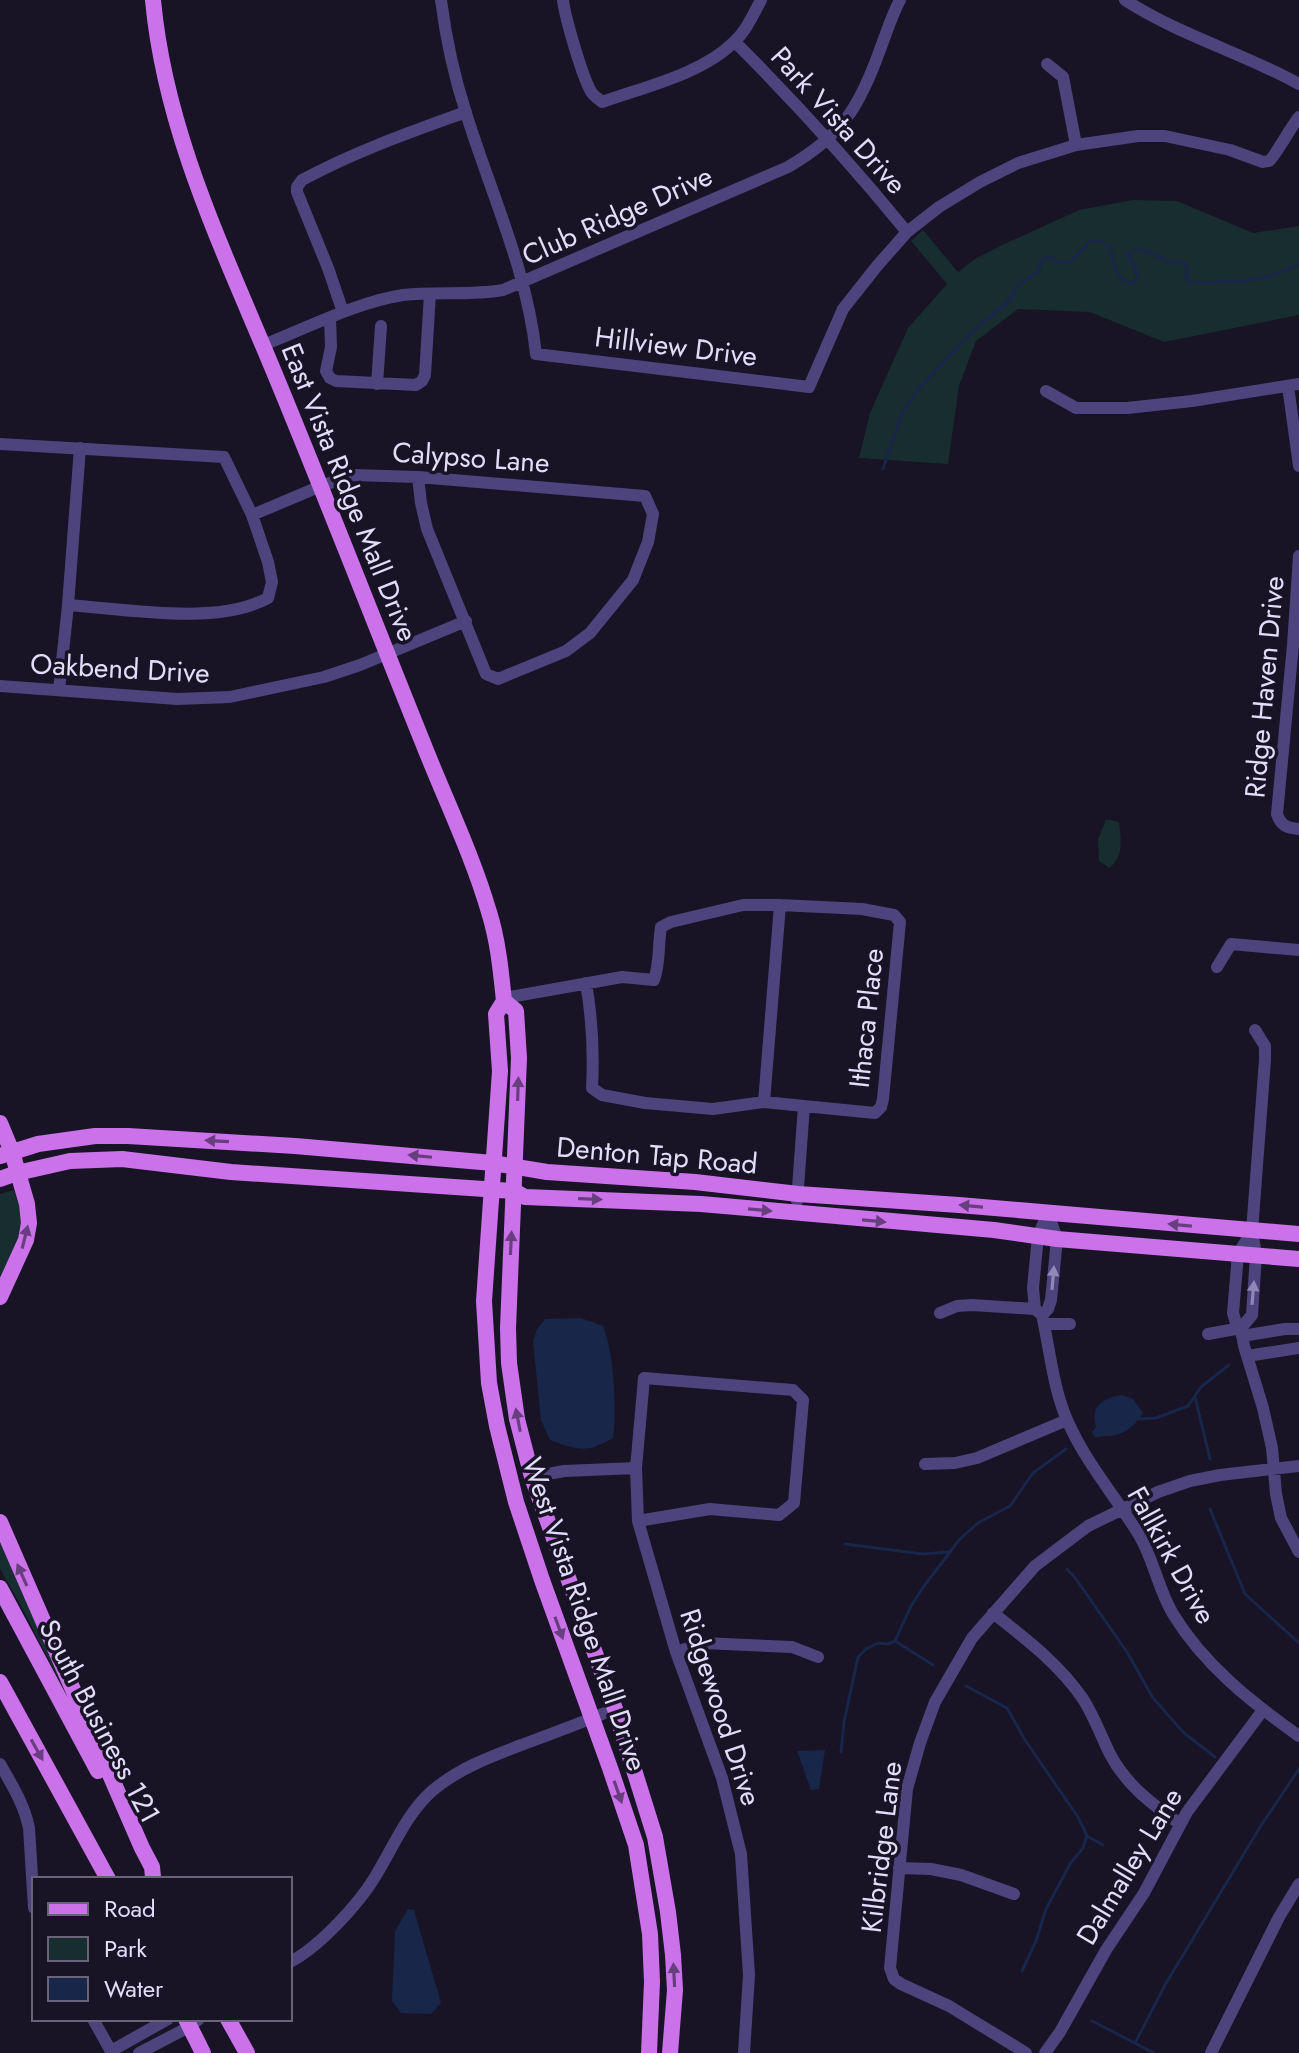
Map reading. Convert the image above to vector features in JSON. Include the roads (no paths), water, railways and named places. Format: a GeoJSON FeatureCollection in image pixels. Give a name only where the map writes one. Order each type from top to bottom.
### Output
{"type":"FeatureCollection","features":[{"type":"Feature","properties":{"kind":"main road","name":"East Vista Ridge Mall Drive"},"geometry":{"type":"LineString","coordinates":[[153,0],[171,104],[197,185],[321,486],[490,913],[504,999],[516,1011],[519,1058],[514,1191]]}},
{"type":"Feature","properties":{"kind":"main road","name":"East Vista Ridge Mall Drive"},"geometry":{"type":"LineString","coordinates":[[491,1189],[500,1071],[496,1014],[504,999]]}},
{"type":"Feature","properties":{"kind":"main road"},"geometry":{"type":"LineString","coordinates":[[0,1122],[34,1146]]}},
{"type":"Feature","properties":{"kind":"main road"},"geometry":{"type":"LineString","coordinates":[[0,1122],[6,1154],[17,1173],[27,1204],[29,1223],[26,1240],[0,1297]]}},
{"type":"Feature","properties":{"kind":"main road","name":"Denton Tap Road"},"geometry":{"type":"LineString","coordinates":[[6,1154],[95,1136],[295,1146],[798,1194],[1299,1234]]}},
{"type":"Feature","properties":{"kind":"main road"},"geometry":{"type":"LineString","coordinates":[[289,1176],[295,1146]]}},
{"type":"Feature","properties":{"kind":"main road","name":"Denton Tap Road"},"geometry":{"type":"LineString","coordinates":[[0,1179],[54,1164],[122,1159],[231,1172],[514,1191],[525,1197],[701,1204],[1299,1259]]}},
{"type":"Feature","properties":{"kind":"main road"},"geometry":{"type":"LineString","coordinates":[[27,1204],[34,1185],[54,1164]]}},
{"type":"Feature","properties":{"kind":"main road","name":"West Vista Ridge Mall Drive"},"geometry":{"type":"LineString","coordinates":[[491,1189],[484,1301],[492,1397],[507,1472],[537,1568],[636,1845],[650,1934],[652,1982],[649,2053]]}},
{"type":"Feature","properties":{"kind":"main road","name":"West Vista Ridge Mall Drive"},"geometry":{"type":"LineString","coordinates":[[514,1191],[508,1296],[509,1363],[517,1419],[532,1477],[615,1709],[655,1837],[668,1912],[675,1990],[670,2053]]}},
{"type":"Feature","properties":{"kind":"main road"},"geometry":{"type":"LineString","coordinates":[[507,1472],[532,1477]]}},
{"type":"Feature","properties":{"kind":"main road"},"geometry":{"type":"LineString","coordinates":[[0,1522],[154,1877]]}},
{"type":"Feature","properties":{"kind":"main road","name":"South Business 121"},"geometry":{"type":"LineString","coordinates":[[0,1588],[153,1877]]}},
{"type":"Feature","properties":{"kind":"main road"},"geometry":{"type":"LineString","coordinates":[[0,1682],[107,1877]]}},
{"type":"Feature","properties":{"kind":"main road"},"geometry":{"type":"LineString","coordinates":[[229,2021],[247,2053]]}},
{"type":"Feature","properties":{"kind":"main road"},"geometry":{"type":"LineString","coordinates":[[191,2022],[203,2053]]}},
{"type":"Feature","properties":{"kind":"street"},"geometry":{"type":"LineString","coordinates":[[441,0],[446,40],[466,112],[524,282]]}},
{"type":"Feature","properties":{"kind":"street"},"geometry":{"type":"LineString","coordinates":[[563,0],[587,81],[593,95],[602,102],[704,64],[720,54],[735,42],[761,0]]}},
{"type":"Feature","properties":{"kind":"street","name":"Club Ridge Drive"},"geometry":{"type":"LineString","coordinates":[[263,345],[361,305],[404,295],[482,294],[503,290],[788,167],[828,140],[844,124],[869,80],[900,0]]}},
{"type":"Feature","properties":{"kind":"street"},"geometry":{"type":"LineString","coordinates":[[1125,0],[1299,84]]}},
{"type":"Feature","properties":{"kind":"street","name":"Park Vista Drive"},"geometry":{"type":"LineString","coordinates":[[735,42],[828,140],[907,232]]}},
{"type":"Feature","properties":{"kind":"street"},"geometry":{"type":"LineString","coordinates":[[1047,64],[1063,77],[1076,145]]}},
{"type":"Feature","properties":{"kind":"street"},"geometry":{"type":"LineString","coordinates":[[343,312],[297,192],[299,184],[372,145],[466,112]]}},
{"type":"Feature","properties":{"kind":"street"},"geometry":{"type":"LineString","coordinates":[[907,232],[939,207],[980,182],[1018,163],[1076,145],[1138,136],[1165,136],[1230,150],[1263,162],[1273,157],[1299,117]]}},
{"type":"Feature","properties":{"kind":"street","name":"Hillview Drive"},"geometry":{"type":"LineString","coordinates":[[524,282],[536,354],[809,387],[843,309],[907,232]]}},
{"type":"Feature","properties":{"kind":"street"},"geometry":{"type":"LineString","coordinates":[[330,318],[331,347],[326,374],[336,381],[412,386],[425,375],[430,294]]}},
{"type":"Feature","properties":{"kind":"street"},"geometry":{"type":"LineString","coordinates":[[377,384],[381,326]]}},
{"type":"Feature","properties":{"kind":"street"},"geometry":{"type":"LineString","coordinates":[[1046,391],[1076,408],[1127,408],[1293,385],[1299,466]]}},
{"type":"Feature","properties":{"kind":"street"},"geometry":{"type":"LineString","coordinates":[[0,444],[224,457],[252,515],[272,582],[268,598],[255,605],[203,613],[68,605]]}},
{"type":"Feature","properties":{"kind":"street"},"geometry":{"type":"LineString","coordinates":[[59,690],[80,448]]}},
{"type":"Feature","properties":{"kind":"street","name":"Calypso Lane"},"geometry":{"type":"LineString","coordinates":[[252,515],[353,475],[418,477],[645,496],[653,514],[648,542],[633,580],[590,633],[566,651],[498,679],[486,674],[466,621]]}},
{"type":"Feature","properties":{"kind":"street"},"geometry":{"type":"LineString","coordinates":[[418,477],[427,529],[466,621]]}},
{"type":"Feature","properties":{"kind":"street","name":"Ridge Haven Drive"},"geometry":{"type":"LineString","coordinates":[[1299,556],[1293,702],[1277,814],[1280,823],[1299,829]]}},
{"type":"Feature","properties":{"kind":"street","name":"Oakbend Drive"},"geometry":{"type":"LineString","coordinates":[[0,686],[177,699],[230,697],[324,677],[466,621]]}},
{"type":"Feature","properties":{"kind":"street","name":"Ithaca Place"},"geometry":{"type":"LineString","coordinates":[[504,999],[622,977],[654,980],[658,970],[657,946],[661,927],[743,905],[862,909],[894,915],[900,922],[881,1107],[875,1113],[804,1106]]}},
{"type":"Feature","properties":{"kind":"street"},"geometry":{"type":"LineString","coordinates":[[764,1102],[780,905]]}},
{"type":"Feature","properties":{"kind":"street"},"geometry":{"type":"LineString","coordinates":[[1217,967],[1231,944],[1299,950]]}},
{"type":"Feature","properties":{"kind":"street"},"geometry":{"type":"LineString","coordinates":[[586,983],[594,1055],[592,1088],[602,1095],[645,1103],[713,1109],[764,1102],[804,1106],[796,1213]]}},
{"type":"Feature","properties":{"kind":"street"},"geometry":{"type":"LineString","coordinates":[[1242,1332],[1252,1315],[1256,1255],[1252,1231],[1265,1060],[1265,1046],[1255,1030]]}},
{"type":"Feature","properties":{"kind":"street","name":"Fallkirk Drive"},"geometry":{"type":"LineString","coordinates":[[1048,1213],[1038,1236],[1033,1288],[1067,1420],[1100,1479],[1142,1539],[1160,1589],[1190,1639],[1219,1671],[1263,1710],[1299,1736]]}},
{"type":"Feature","properties":{"kind":"street","name":"Fallkirk Drive"},"geometry":{"type":"LineString","coordinates":[[1040,1316],[1048,1309],[1051,1300],[1057,1239],[1048,1213]]}},
{"type":"Feature","properties":{"kind":"street"},"geometry":{"type":"LineString","coordinates":[[1252,1231],[1238,1254],[1233,1313],[1242,1332],[1263,1408],[1272,1448],[1281,1518],[1299,1552]]}},
{"type":"Feature","properties":{"kind":"street"},"geometry":{"type":"LineString","coordinates":[[940,1313],[957,1306],[972,1305],[1070,1324]]}},
{"type":"Feature","properties":{"kind":"street"},"geometry":{"type":"LineString","coordinates":[[1208,1334],[1299,1329]]}},
{"type":"Feature","properties":{"kind":"street"},"geometry":{"type":"LineString","coordinates":[[1247,1356],[1299,1348]]}},
{"type":"Feature","properties":{"kind":"street","name":"Ridgewood Drive"},"geometry":{"type":"LineString","coordinates":[[638,1521],[710,1509],[779,1515],[794,1503],[803,1400],[793,1390],[644,1378],[636,1468],[638,1521],[676,1652],[722,1778],[741,1854],[749,1975],[744,2053]]}},
{"type":"Feature","properties":{"kind":"street"},"geometry":{"type":"LineString","coordinates":[[925,1464],[955,1463],[977,1458],[1067,1420]]}},
{"type":"Feature","properties":{"kind":"street","name":"Kilbridge Lane"},"geometry":{"type":"LineString","coordinates":[[1026,2053],[949,2006],[901,1984],[894,1979],[890,1968],[907,1789],[935,1702],[972,1638],[993,1613],[1035,1566],[1088,1526],[1158,1492],[1190,1481],[1299,1466]]}},
{"type":"Feature","properties":{"kind":"street"},"geometry":{"type":"LineString","coordinates":[[532,1477],[564,1471],[636,1468]]}},
{"type":"Feature","properties":{"kind":"street"},"geometry":{"type":"LineString","coordinates":[[993,1613],[1045,1655],[1065,1676],[1084,1700],[1112,1757],[1131,1784],[1180,1824]]}},
{"type":"Feature","properties":{"kind":"street"},"geometry":{"type":"LineString","coordinates":[[676,1652],[704,1643],[792,1647],[818,1657]]}},
{"type":"Feature","properties":{"kind":"street"},"geometry":{"type":"LineString","coordinates":[[292,1961],[332,1929],[358,1902],[413,1812],[432,1791],[482,1760],[615,1709]]}},
{"type":"Feature","properties":{"kind":"street","name":"Dalmalley Lane"},"geometry":{"type":"LineString","coordinates":[[1045,2053],[1144,1893],[1180,1824],[1263,1710]]}},
{"type":"Feature","properties":{"kind":"street"},"geometry":{"type":"LineString","coordinates":[[0,1764],[26,1816],[32,1877]]}},
{"type":"Feature","properties":{"kind":"street"},"geometry":{"type":"LineString","coordinates":[[899,1868],[931,1869],[961,1875],[1014,1894]]}},
{"type":"Feature","properties":{"kind":"street"},"geometry":{"type":"LineString","coordinates":[[1211,2053],[1279,1917],[1299,1884]]}},
{"type":"Feature","properties":{"kind":"street"},"geometry":{"type":"LineString","coordinates":[[94,2021],[112,2052],[165,2021]]}},
{"type":"Feature","properties":{"kind":"street"},"geometry":{"type":"LineString","coordinates":[[139,2053],[191,2022]]}},
{"type":"Feature","properties":{"kind":"water"},"geometry":{"type":"Polygon","coordinates":[[[581,1318],[603,1326],[607,1337],[615,1412],[613,1438],[582,1449],[550,1440],[541,1420],[533,1341],[545,1319],[581,1318]]]}},
{"type":"Feature","properties":{"kind":"water"},"geometry":{"type":"Polygon","coordinates":[[[1122,1395],[1133,1399],[1143,1413],[1124,1432],[1095,1438],[1092,1432],[1096,1427],[1096,1409],[1105,1400],[1122,1395]]]}},
{"type":"Feature","properties":{"kind":"water"},"geometry":{"type":"Polygon","coordinates":[[[825,1750],[819,1789],[811,1790],[797,1751],[825,1750]]]}},
{"type":"Feature","properties":{"kind":"water"},"geometry":{"type":"Polygon","coordinates":[[[408,1909],[414,1910],[441,2003],[431,2014],[401,2013],[392,2001],[395,1931],[408,1909]]]}},
{"type":"Feature","properties":{"kind":"waterway"},"geometry":{"type":"LineString","coordinates":[[883,469],[902,413],[921,386],[973,331],[1010,300],[1016,287],[1039,270],[1040,262],[1049,256],[1057,262],[1070,263],[1089,242],[1100,241],[1110,246],[1118,274],[1132,284],[1137,278],[1127,254],[1137,250],[1167,261],[1185,263],[1189,283],[1243,281],[1266,277],[1299,265]]}},
{"type":"Feature","properties":{"kind":"waterway"},"geometry":{"type":"LineString","coordinates":[[1137,1419],[1156,1418],[1188,1406],[1201,1387],[1229,1365]]}},
{"type":"Feature","properties":{"kind":"waterway"},"geometry":{"type":"LineString","coordinates":[[1195,1397],[1210,1459]]}},
{"type":"Feature","properties":{"kind":"waterway"},"geometry":{"type":"LineString","coordinates":[[841,1752],[858,1657],[878,1643],[895,1641],[911,1606],[960,1539],[978,1523],[1010,1506],[1033,1473],[1066,1449]]}},
{"type":"Feature","properties":{"kind":"waterway"},"geometry":{"type":"LineString","coordinates":[[1210,1509],[1245,1594],[1299,1643]]}},
{"type":"Feature","properties":{"kind":"waterway"},"geometry":{"type":"LineString","coordinates":[[845,1544],[923,1554],[949,1552]]}},
{"type":"Feature","properties":{"kind":"waterway"},"geometry":{"type":"LineString","coordinates":[[1067,1569],[1127,1652],[1153,1698],[1184,1733],[1215,1757]]}},
{"type":"Feature","properties":{"kind":"waterway"},"geometry":{"type":"LineString","coordinates":[[895,1641],[933,1665]]}},
{"type":"Feature","properties":{"kind":"waterway"},"geometry":{"type":"LineString","coordinates":[[966,1686],[1007,1708],[1078,1817],[1087,1836],[1103,1845]]}},
{"type":"Feature","properties":{"kind":"waterway"},"geometry":{"type":"LineString","coordinates":[[1135,2043],[1165,1985],[1260,1827],[1299,1769]]}},
{"type":"Feature","properties":{"kind":"waterway"},"geometry":{"type":"LineString","coordinates":[[1022,1971],[1046,1909],[1087,1836]]}},
{"type":"Feature","properties":{"kind":"waterway"},"geometry":{"type":"LineString","coordinates":[[1092,2021],[1154,2053]]}}]}
